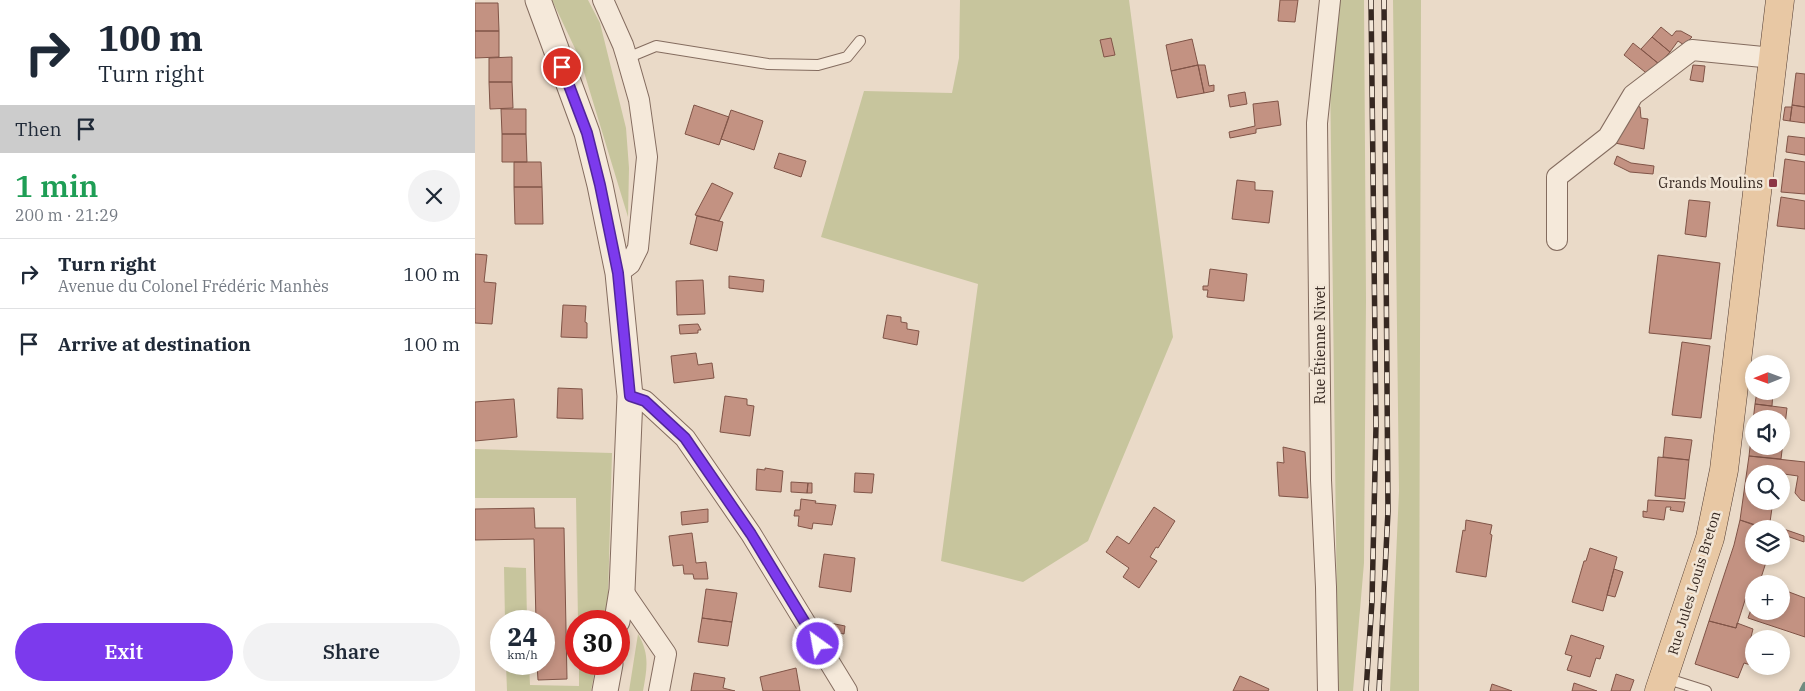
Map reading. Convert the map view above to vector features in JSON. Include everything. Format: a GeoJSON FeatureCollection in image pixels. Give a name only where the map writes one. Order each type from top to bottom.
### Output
{"type":"FeatureCollection","features":[{"type":"Feature","properties":{"kind":"main road","name":"Rue Jules Louis Breton"},"geometry":{"type":"LineString","coordinates":[[1662,685],[1710,538],[1724,470],[1779,0]]}},
{"type":"Feature","properties":{"kind":"street"},"geometry":{"type":"LineString","coordinates":[[538,0],[587,133],[618,273],[630,396],[622,590],[619,610]]}},
{"type":"Feature","properties":{"kind":"street"},"geometry":{"type":"LineString","coordinates":[[603,0],[623,45],[639,100],[647,156],[638,248],[630,264],[618,273]]}},
{"type":"Feature","properties":{"kind":"street","name":"Rue Étienne Nivet"},"geometry":{"type":"LineString","coordinates":[[1328,691],[1327,587],[1321,480],[1317,123],[1330,0]]}},
{"type":"Feature","properties":{"kind":"street"},"geometry":{"type":"LineString","coordinates":[[1557,240],[1557,177],[1608,137],[1633,95],[1692,50],[1773,58]]}},
{"type":"Feature","properties":{"kind":"street"},"geometry":{"type":"LineString","coordinates":[[630,396],[645,401],[685,438],[751,534],[847,691]]}},
{"type":"Feature","properties":{"kind":"street"},"geometry":{"type":"LineString","coordinates":[[622,590],[666,654],[659,691]]}},
{"type":"Feature","properties":{"kind":"street"},"geometry":{"type":"LineString","coordinates":[[605,691],[608,675]]}},
{"type":"Feature","properties":{"kind":"lane"},"geometry":{"type":"LineString","coordinates":[[627,58],[656,46],[768,64],[818,65],[847,57],[860,41]]}},
{"type":"Feature","properties":{"kind":"lane"},"geometry":{"type":"LineString","coordinates":[[1662,685],[1706,691]]}},
{"type":"Feature","properties":{"kind":"shaded area"},"geometry":{"type":"Polygon","coordinates":[[[552,0],[588,0],[600,23],[626,128],[629,168],[628,217],[580,59],[552,0]]]}},
{"type":"Feature","properties":{"kind":"shaded area"},"geometry":{"type":"Polygon","coordinates":[[[960,0],[1129,0],[1173,337],[1088,541],[1023,582],[941,561],[978,284],[821,237],[864,91],[952,93],[959,58],[960,0]]]}},
{"type":"Feature","properties":{"kind":"shaded area"},"geometry":{"type":"Polygon","coordinates":[[[1338,0],[1364,0],[1366,300],[1364,563],[1353,691],[1338,691],[1330,73],[1338,0]]]}},
{"type":"Feature","properties":{"kind":"shaded area"},"geometry":{"type":"Polygon","coordinates":[[[1393,0],[1421,0],[1419,691],[1390,691],[1399,491],[1393,0]]]}},
{"type":"Feature","properties":{"kind":"shaded area"},"geometry":{"type":"Polygon","coordinates":[[[475,449],[612,453],[608,597],[606,610],[578,610],[576,498],[475,498],[475,449]]]}},
{"type":"Feature","properties":{"kind":"shaded area"},"geometry":{"type":"Polygon","coordinates":[[[504,567],[526,568],[527,610],[505,610],[504,567]]]}},
{"type":"Feature","properties":{"kind":"shaded area"},"geometry":{"type":"Polygon","coordinates":[[[638,634],[642,641],[647,662],[643,691],[629,691],[638,634]]]}},
{"type":"Feature","properties":{"kind":"shaded area"},"geometry":{"type":"Polygon","coordinates":[[[506,675],[530,675],[530,685],[579,686],[579,675],[594,675],[591,691],[507,691],[506,675]]]}},
{"type":"Feature","properties":{"kind":"building"},"geometry":{"type":"Polygon","coordinates":[[[1280,0],[1298,0],[1295,22],[1278,21],[1280,0]]]}},
{"type":"Feature","properties":{"kind":"building"},"geometry":{"type":"Polygon","coordinates":[[[475,3],[498,3],[499,31],[475,31],[475,3]]]}},
{"type":"Feature","properties":{"kind":"building"},"geometry":{"type":"Polygon","coordinates":[[[1661,27],[1672,36],[1676,31],[1681,31],[1692,37],[1684,45],[1678,41],[1670,52],[1652,37],[1661,27]]]}},
{"type":"Feature","properties":{"kind":"building"},"geometry":{"type":"Polygon","coordinates":[[[475,31],[499,31],[499,57],[475,58],[475,31]]]}},
{"type":"Feature","properties":{"kind":"building"},"geometry":{"type":"Polygon","coordinates":[[[1652,37],[1670,52],[1659,64],[1641,49],[1652,37]]]}},
{"type":"Feature","properties":{"kind":"building"},"geometry":{"type":"Polygon","coordinates":[[[1111,38],[1115,55],[1104,57],[1100,40],[1111,38]]]}},
{"type":"Feature","properties":{"kind":"building"},"geometry":{"type":"Polygon","coordinates":[[[1192,39],[1198,65],[1171,71],[1166,45],[1192,39]]]}},
{"type":"Feature","properties":{"kind":"building"},"geometry":{"type":"Polygon","coordinates":[[[1633,43],[1659,64],[1650,76],[1624,55],[1633,43]]]}},
{"type":"Feature","properties":{"kind":"building"},"geometry":{"type":"Polygon","coordinates":[[[512,57],[512,82],[489,82],[489,58],[512,57]]]}},
{"type":"Feature","properties":{"kind":"building"},"geometry":{"type":"Polygon","coordinates":[[[1198,65],[1205,65],[1209,86],[1214,85],[1214,91],[1204,93],[1198,65]]]}},
{"type":"Feature","properties":{"kind":"building"},"geometry":{"type":"Polygon","coordinates":[[[1198,65],[1204,93],[1177,98],[1171,71],[1198,65]]]}},
{"type":"Feature","properties":{"kind":"building"},"geometry":{"type":"Polygon","coordinates":[[[1693,65],[1705,66],[1703,82],[1690,80],[1693,65]]]}},
{"type":"Feature","properties":{"kind":"building"},"geometry":{"type":"Polygon","coordinates":[[[1796,73],[1805,74],[1805,107],[1792,105],[1796,73]]]}},
{"type":"Feature","properties":{"kind":"building"},"geometry":{"type":"Polygon","coordinates":[[[489,82],[512,82],[513,108],[490,109],[489,82]]]}},
{"type":"Feature","properties":{"kind":"building"},"geometry":{"type":"Polygon","coordinates":[[[1245,92],[1247,104],[1230,107],[1228,95],[1245,92]]]}},
{"type":"Feature","properties":{"kind":"building"},"geometry":{"type":"Polygon","coordinates":[[[1278,101],[1281,125],[1256,129],[1256,133],[1230,138],[1229,132],[1255,126],[1253,104],[1278,101]]]}},
{"type":"Feature","properties":{"kind":"building"},"geometry":{"type":"Polygon","coordinates":[[[694,105],[729,117],[719,145],[685,134],[694,105]]]}},
{"type":"Feature","properties":{"kind":"building"},"geometry":{"type":"Polygon","coordinates":[[[1792,105],[1805,107],[1805,123],[1790,121],[1792,105]]]}},
{"type":"Feature","properties":{"kind":"building"},"geometry":{"type":"Polygon","coordinates":[[[1637,106],[1640,107],[1641,118],[1648,119],[1644,149],[1615,143],[1637,106]]]}},
{"type":"Feature","properties":{"kind":"building"},"geometry":{"type":"Polygon","coordinates":[[[1785,107],[1792,107],[1790,121],[1783,120],[1785,107]]]}},
{"type":"Feature","properties":{"kind":"building"},"geometry":{"type":"Polygon","coordinates":[[[501,109],[526,109],[526,134],[502,134],[501,109]]]}},
{"type":"Feature","properties":{"kind":"building"},"geometry":{"type":"Polygon","coordinates":[[[731,110],[763,121],[754,150],[721,139],[731,110]]]}},
{"type":"Feature","properties":{"kind":"building"},"geometry":{"type":"Polygon","coordinates":[[[502,134],[526,134],[527,162],[502,162],[502,134]]]}},
{"type":"Feature","properties":{"kind":"building"},"geometry":{"type":"Polygon","coordinates":[[[1788,136],[1805,138],[1805,155],[1786,152],[1788,136]]]}},
{"type":"Feature","properties":{"kind":"building"},"geometry":{"type":"Polygon","coordinates":[[[779,153],[806,161],[801,177],[774,168],[779,153]]]}},
{"type":"Feature","properties":{"kind":"building"},"geometry":{"type":"Polygon","coordinates":[[[1617,156],[1631,163],[1654,166],[1653,174],[1630,172],[1614,164],[1617,156]]]}},
{"type":"Feature","properties":{"kind":"building"},"geometry":{"type":"Polygon","coordinates":[[[1785,159],[1805,162],[1805,194],[1781,192],[1785,159]]]}},
{"type":"Feature","properties":{"kind":"building"},"geometry":{"type":"Polygon","coordinates":[[[514,162],[541,162],[542,187],[514,187],[514,162]]]}},
{"type":"Feature","properties":{"kind":"building"},"geometry":{"type":"Polygon","coordinates":[[[1237,180],[1255,182],[1255,190],[1273,191],[1269,223],[1232,219],[1237,180]]]}},
{"type":"Feature","properties":{"kind":"building"},"geometry":{"type":"Polygon","coordinates":[[[712,183],[733,193],[719,221],[695,215],[712,183]]]}},
{"type":"Feature","properties":{"kind":"building"},"geometry":{"type":"Polygon","coordinates":[[[514,187],[542,187],[543,224],[515,224],[514,187]]]}},
{"type":"Feature","properties":{"kind":"building"},"geometry":{"type":"Polygon","coordinates":[[[1781,197],[1805,201],[1805,229],[1777,226],[1781,197]]]}},
{"type":"Feature","properties":{"kind":"building"},"geometry":{"type":"Polygon","coordinates":[[[1689,200],[1710,202],[1706,237],[1685,234],[1689,200]]]}},
{"type":"Feature","properties":{"kind":"building"},"geometry":{"type":"Polygon","coordinates":[[[697,216],[723,222],[717,251],[690,244],[697,216]]]}},
{"type":"Feature","properties":{"kind":"building"},"geometry":{"type":"Polygon","coordinates":[[[475,254],[487,255],[484,282],[496,283],[492,324],[475,323],[475,254]]]}},
{"type":"Feature","properties":{"kind":"building"},"geometry":{"type":"Polygon","coordinates":[[[1658,255],[1720,263],[1711,339],[1649,333],[1658,255]]]}},
{"type":"Feature","properties":{"kind":"building"},"geometry":{"type":"Polygon","coordinates":[[[1210,269],[1247,274],[1244,301],[1207,297],[1208,290],[1203,290],[1203,286],[1208,286],[1210,269]]]}},
{"type":"Feature","properties":{"kind":"building"},"geometry":{"type":"Polygon","coordinates":[[[729,276],[764,280],[763,292],[729,288],[729,276]]]}},
{"type":"Feature","properties":{"kind":"building"},"geometry":{"type":"Polygon","coordinates":[[[703,280],[705,314],[677,315],[676,281],[703,280]]]}},
{"type":"Feature","properties":{"kind":"building"},"geometry":{"type":"Polygon","coordinates":[[[563,305],[586,306],[587,338],[561,337],[563,305]]]}},
{"type":"Feature","properties":{"kind":"building"},"geometry":{"type":"Polygon","coordinates":[[[887,315],[901,317],[901,322],[907,323],[907,329],[919,331],[917,345],[883,338],[887,315]]]}},
{"type":"Feature","properties":{"kind":"building"},"geometry":{"type":"Polygon","coordinates":[[[698,324],[701,330],[698,330],[698,333],[680,334],[679,325],[698,324]]]}},
{"type":"Feature","properties":{"kind":"building"},"geometry":{"type":"Polygon","coordinates":[[[1682,342],[1710,346],[1701,418],[1672,415],[1682,342]]]}},
{"type":"Feature","properties":{"kind":"building"},"geometry":{"type":"Polygon","coordinates":[[[696,353],[698,365],[712,363],[714,378],[674,383],[671,356],[696,353]]]}},
{"type":"Feature","properties":{"kind":"building"},"geometry":{"type":"Polygon","coordinates":[[[558,388],[582,389],[583,419],[557,418],[558,388]]]}},
{"type":"Feature","properties":{"kind":"building"},"geometry":{"type":"Polygon","coordinates":[[[725,396],[747,399],[747,405],[754,406],[750,436],[720,432],[725,396]]]}},
{"type":"Feature","properties":{"kind":"building"},"geometry":{"type":"Polygon","coordinates":[[[514,399],[517,437],[475,441],[475,402],[514,399]]]}},
{"type":"Feature","properties":{"kind":"building"},"geometry":{"type":"Polygon","coordinates":[[[1756,400],[1772,400],[1772,406],[1755,404],[1756,400]]]}},
{"type":"Feature","properties":{"kind":"building"},"geometry":{"type":"Polygon","coordinates":[[[1755,404],[1787,408],[1787,410],[1754,410],[1755,404]]]}},
{"type":"Feature","properties":{"kind":"building"},"geometry":{"type":"Polygon","coordinates":[[[1665,437],[1692,440],[1689,460],[1663,457],[1665,437]]]}},
{"type":"Feature","properties":{"kind":"building"},"geometry":{"type":"Polygon","coordinates":[[[1283,447],[1305,452],[1308,498],[1279,496],[1277,462],[1284,463],[1283,447]]]}},
{"type":"Feature","properties":{"kind":"building"},"geometry":{"type":"Polygon","coordinates":[[[1781,455],[1781,459],[1749,456],[1781,455]]]}},
{"type":"Feature","properties":{"kind":"building"},"geometry":{"type":"Polygon","coordinates":[[[1749,456],[1805,462],[1805,501],[1801,500],[1795,493],[1798,476],[1790,475],[1790,465],[1748,465],[1749,456]]]}},
{"type":"Feature","properties":{"kind":"building"},"geometry":{"type":"Polygon","coordinates":[[[1658,457],[1689,460],[1685,499],[1655,496],[1658,457]]]}},
{"type":"Feature","properties":{"kind":"building"},"geometry":{"type":"Polygon","coordinates":[[[765,468],[783,471],[781,492],[756,490],[757,469],[765,470],[765,468]]]}},
{"type":"Feature","properties":{"kind":"building"},"geometry":{"type":"Polygon","coordinates":[[[855,473],[874,474],[872,493],[854,492],[855,473]]]}},
{"type":"Feature","properties":{"kind":"building"},"geometry":{"type":"Polygon","coordinates":[[[791,482],[808,483],[807,493],[791,492],[791,482]]]}},
{"type":"Feature","properties":{"kind":"building"},"geometry":{"type":"Polygon","coordinates":[[[808,483],[812,483],[812,493],[807,493],[808,483]]]}},
{"type":"Feature","properties":{"kind":"building"},"geometry":{"type":"Polygon","coordinates":[[[1745,484],[1745,510],[1772,510],[1770,520],[1745,520],[1745,522],[1740,520],[1745,484]]]}},
{"type":"Feature","properties":{"kind":"building"},"geometry":{"type":"Polygon","coordinates":[[[801,499],[816,501],[815,503],[836,505],[832,525],[813,523],[812,529],[798,526],[799,516],[794,516],[795,510],[800,510],[801,499]]]}},
{"type":"Feature","properties":{"kind":"building"},"geometry":{"type":"Polygon","coordinates":[[[1648,500],[1685,502],[1683,512],[1670,510],[1671,507],[1666,507],[1664,520],[1643,517],[1643,511],[1647,512],[1648,500]]]}},
{"type":"Feature","properties":{"kind":"building"},"geometry":{"type":"Polygon","coordinates":[[[1154,507],[1175,521],[1150,557],[1157,561],[1139,588],[1123,577],[1129,568],[1106,552],[1117,536],[1129,544],[1154,507]]]}},
{"type":"Feature","properties":{"kind":"building"},"geometry":{"type":"Polygon","coordinates":[[[534,508],[535,528],[564,528],[565,675],[567,675],[567,679],[538,680],[538,675],[555,675],[555,610],[536,610],[534,539],[475,540],[475,509],[534,508]]]}},
{"type":"Feature","properties":{"kind":"building"},"geometry":{"type":"Polygon","coordinates":[[[708,509],[708,522],[682,525],[681,512],[708,509]]]}},
{"type":"Feature","properties":{"kind":"building"},"geometry":{"type":"Polygon","coordinates":[[[1466,520],[1492,525],[1486,577],[1456,572],[1466,520]]]}},
{"type":"Feature","properties":{"kind":"building"},"geometry":{"type":"Polygon","coordinates":[[[1740,520],[1745,522],[1745,565],[1765,565],[1762,575],[1745,575],[1745,600],[1736,628],[1709,621],[1734,545],[1740,520]]]}},
{"type":"Feature","properties":{"kind":"building"},"geometry":{"type":"Polygon","coordinates":[[[1790,531],[1804,536],[1804,542],[1790,537],[1790,531]]]}},
{"type":"Feature","properties":{"kind":"building"},"geometry":{"type":"Polygon","coordinates":[[[692,533],[696,563],[706,562],[708,579],[694,579],[693,574],[684,574],[683,565],[673,566],[669,536],[692,533]]]}},
{"type":"Feature","properties":{"kind":"building"},"geometry":{"type":"Polygon","coordinates":[[[1590,548],[1617,557],[1603,611],[1572,602],[1584,561],[1586,561],[1590,548]]]}},
{"type":"Feature","properties":{"kind":"building"},"geometry":{"type":"Polygon","coordinates":[[[824,554],[855,558],[851,592],[819,587],[824,554]]]}},
{"type":"Feature","properties":{"kind":"building"},"geometry":{"type":"Polygon","coordinates":[[[1614,569],[1623,572],[1615,597],[1607,595],[1614,569]]]}},
{"type":"Feature","properties":{"kind":"building"},"geometry":{"type":"Polygon","coordinates":[[[706,589],[737,593],[732,622],[702,618],[706,589]]]}},
{"type":"Feature","properties":{"kind":"building"},"geometry":{"type":"Polygon","coordinates":[[[1790,592],[1805,598],[1805,637],[1790,632],[1790,630],[1784,630],[1754,620],[1790,620],[1790,592]]]}},
{"type":"Feature","properties":{"kind":"building"},"geometry":{"type":"Polygon","coordinates":[[[702,618],[732,622],[728,646],[698,642],[702,618]]]}},
{"type":"Feature","properties":{"kind":"building"},"geometry":{"type":"Polygon","coordinates":[[[1709,621],[1736,628],[1737,623],[1753,629],[1745,630],[1745,663],[1738,678],[1695,664],[1709,621]]]}},
{"type":"Feature","properties":{"kind":"building"},"geometry":{"type":"Polygon","coordinates":[[[830,623],[845,626],[844,634],[828,631],[830,623]]]}},
{"type":"Feature","properties":{"kind":"building"},"geometry":{"type":"Polygon","coordinates":[[[1571,635],[1604,646],[1600,659],[1596,658],[1590,677],[1567,670],[1572,656],[1565,654],[1571,635]]]}},
{"type":"Feature","properties":{"kind":"building"},"geometry":{"type":"Polygon","coordinates":[[[796,668],[800,691],[763,691],[760,677],[796,668]]]}},
{"type":"Feature","properties":{"kind":"building"},"geometry":{"type":"Polygon","coordinates":[[[694,673],[725,678],[723,688],[735,691],[691,691],[694,673]]]}},
{"type":"Feature","properties":{"kind":"building"},"geometry":{"type":"Polygon","coordinates":[[[1616,674],[1634,680],[1630,691],[1611,691],[1616,674]]]}},
{"type":"Feature","properties":{"kind":"building"},"geometry":{"type":"Polygon","coordinates":[[[1240,676],[1269,689],[1268,691],[1233,691],[1240,676]]]}},
{"type":"Feature","properties":{"kind":"building"},"geometry":{"type":"Polygon","coordinates":[[[1574,683],[1597,691],[1572,691],[1574,683]]]}},
{"type":"Feature","properties":{"kind":"building"},"geometry":{"type":"Polygon","coordinates":[[[1492,684],[1512,691],[1490,691],[1492,684]]]}},
{"type":"Feature","properties":{"kind":"waterway"},"geometry":{"type":"LineString","coordinates":[[1802,691],[1805,685]]}},
{"type":"Feature","properties":{"kind":"railway"},"geometry":{"type":"LineString","coordinates":[[1366,691],[1372,601],[1376,426],[1371,0]]}},
{"type":"Feature","properties":{"kind":"railway"},"geometry":{"type":"LineString","coordinates":[[1379,691],[1388,511],[1384,0]]}},
{"type":"Feature","properties":{"kind":"place","name":"Grands Moulins"},"geometry":{"type":"Point","coordinates":[1773,183]}},
{"type":"Feature","properties":{"kind":"route"},"geometry":{"type":"LineString","coordinates":[[562,67],[587,133],[600,185],[618,273],[630,396],[645,401],[685,438],[751,534],[818,644]]}}]}
